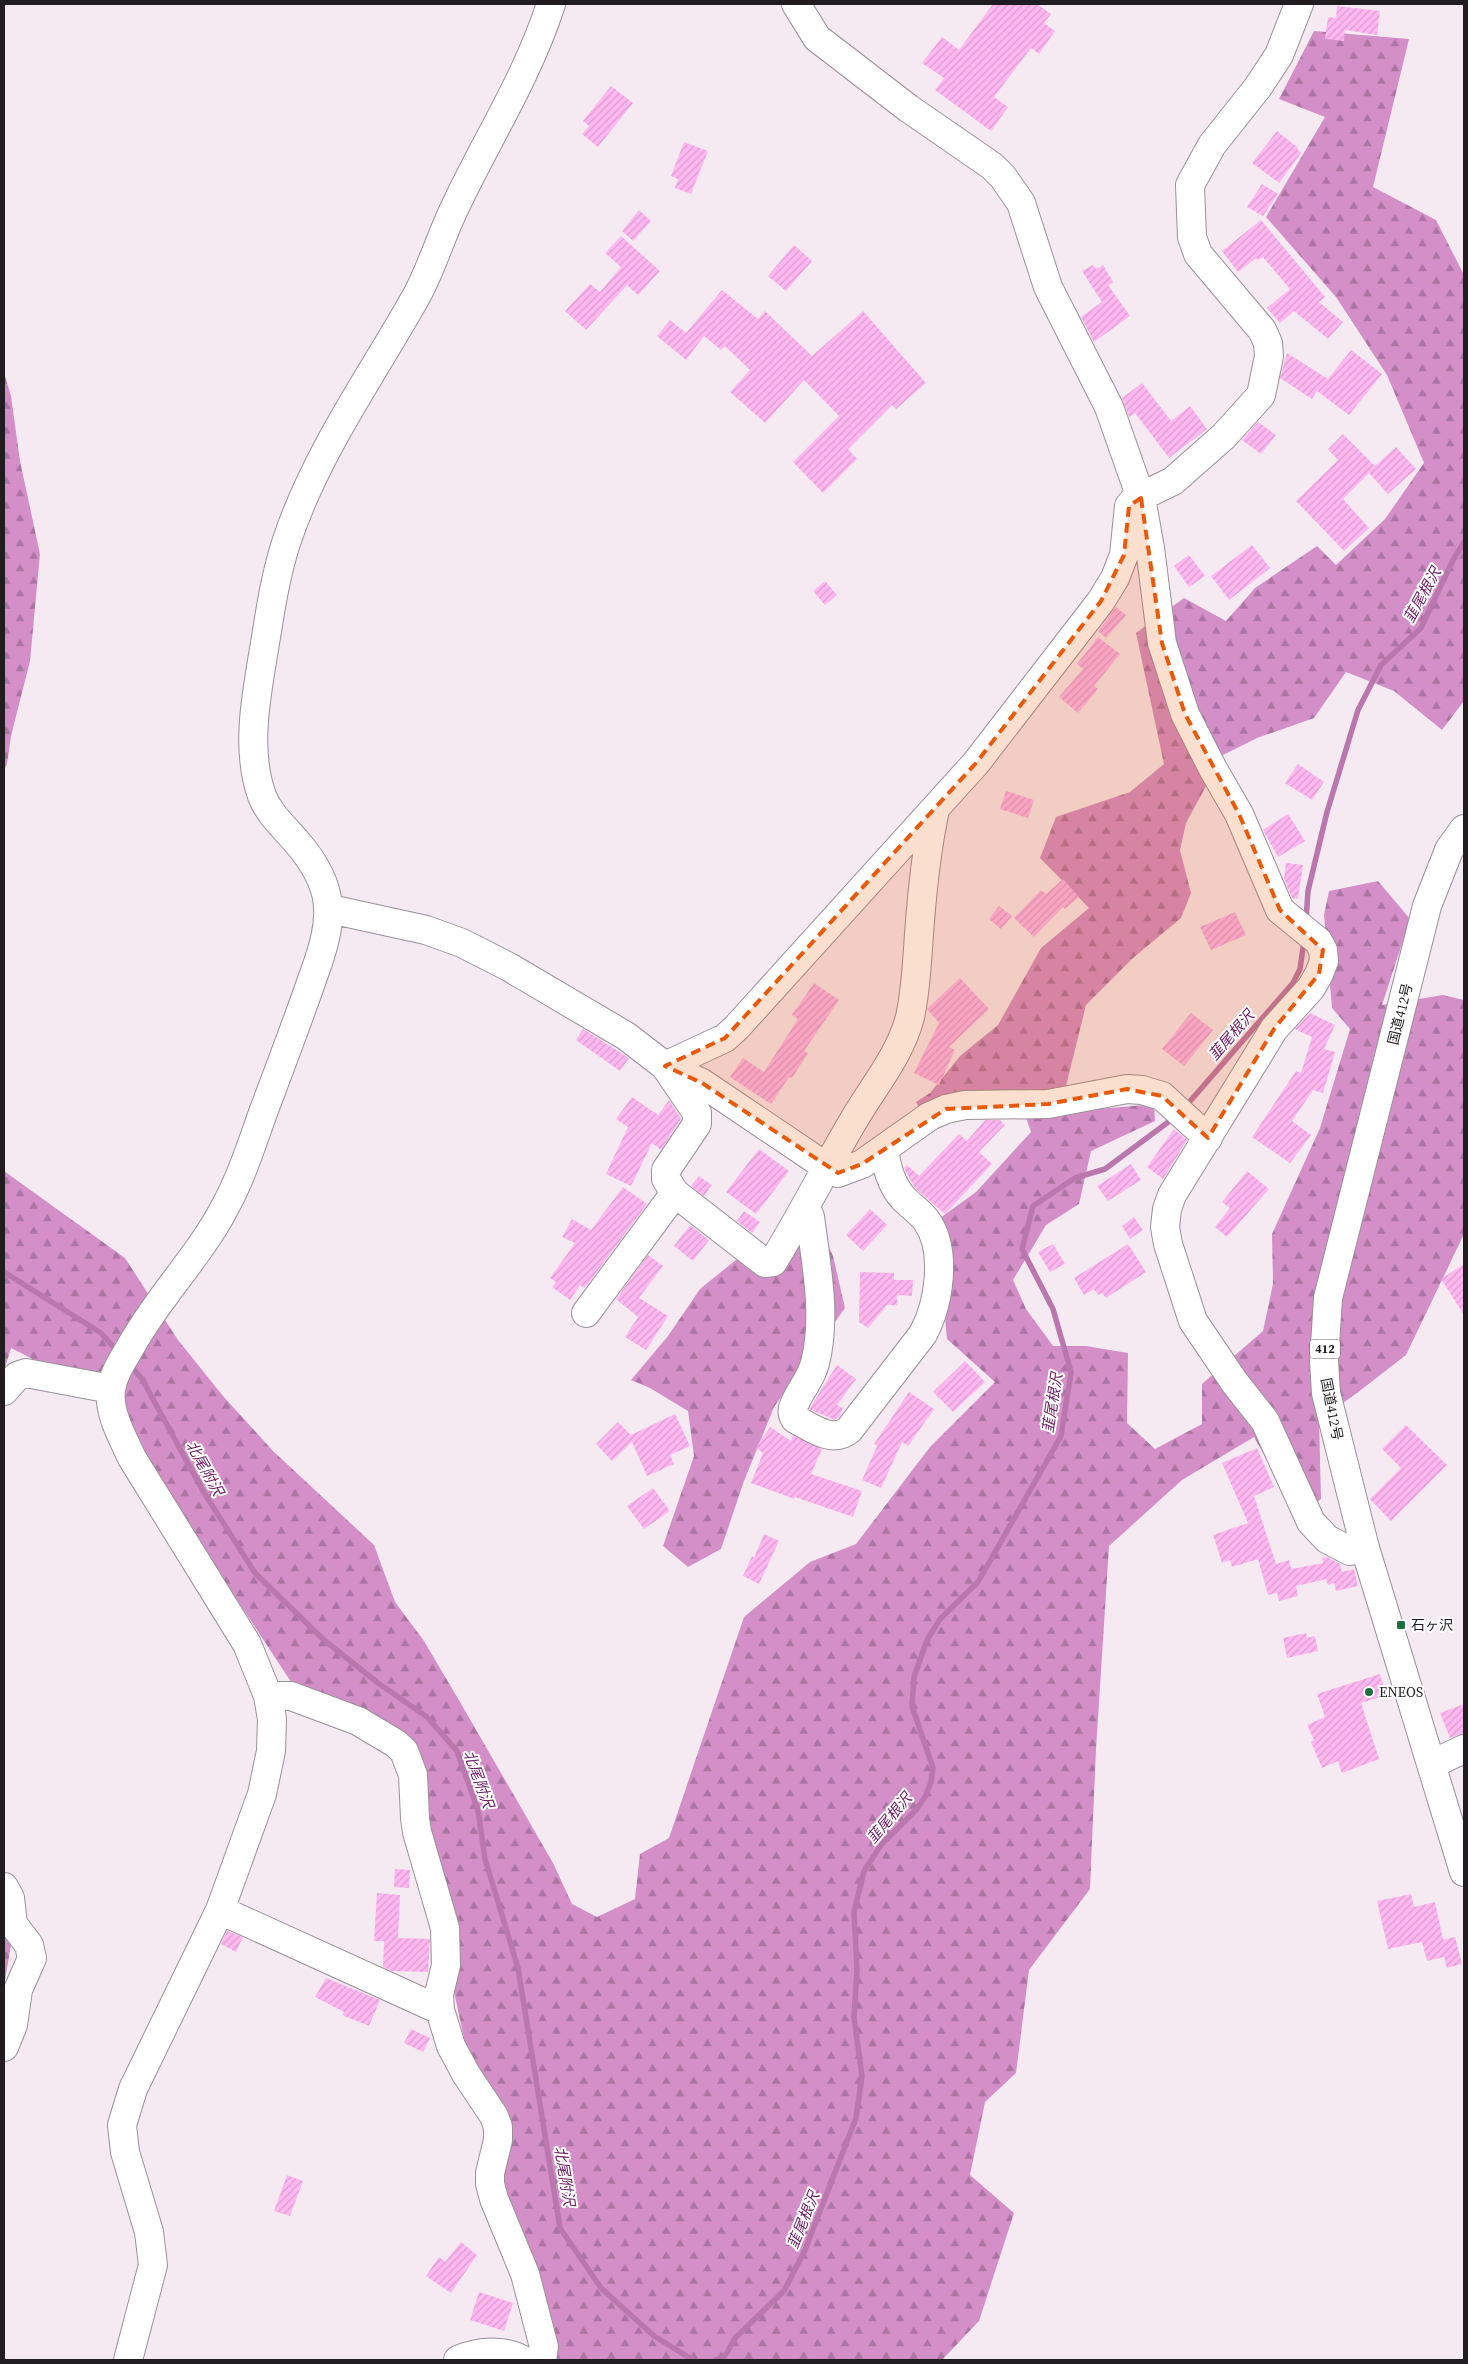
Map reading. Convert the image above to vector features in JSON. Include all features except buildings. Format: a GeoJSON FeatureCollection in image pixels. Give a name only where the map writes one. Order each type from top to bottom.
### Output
{"type":"FeatureCollection","features":[{"type":"Feature","properties":{"kind":"main road"},"geometry":{"type":"LineString","coordinates":[[128,2360],[153,2264],[149,2232],[125,2152],[122,2125],[133,2089],[220,1910],[268,1772],[272,1719],[268,1696],[247,1644],[132,1458],[117,1426],[111,1401],[115,1379],[148,1316],[211,1230],[239,1179],[316,969],[327,929],[330,908],[321,878],[303,849],[271,813],[262,796],[256,768],[254,740],[255,706],[275,582],[299,505],[317,465],[420,290],[454,207],[538,45],[551,4]]}},
{"type":"Feature","properties":{"kind":"main road"},"geometry":{"type":"LineString","coordinates":[[796,4],[818,38],[908,108],[992,166],[1013,190],[1021,204],[1048,287],[1109,407],[1141,498],[1150,548],[1162,643],[1185,714],[1212,768],[1239,814],[1280,910],[1318,942],[1323,950],[1324,961],[1320,974],[1311,988],[1274,1029],[1200,1130],[1167,1208],[1165,1227],[1168,1244],[1193,1321],[1235,1383],[1266,1421],[1311,1522],[1327,1539],[1350,1551],[1365,1548]]}},
{"type":"Feature","properties":{"kind":"main road"},"geometry":{"type":"LineString","coordinates":[[665,1066],[725,1038],[737,1027],[976,763],[1101,601],[1115,578],[1124,555],[1129,506],[1134,500],[1173,481],[1224,436],[1262,394],[1269,356],[1268,343],[1262,330],[1198,254],[1192,237],[1190,185],[1212,145],[1258,87],[1279,55],[1299,4]]}},
{"type":"Feature","properties":{"kind":"main road"},"geometry":{"type":"LineString","coordinates":[[665,1066],[697,1113],[697,1124],[666,1170],[666,1179],[675,1193],[765,1263],[773,1262],[806,1208],[852,1123],[896,1052],[907,1025],[914,992],[928,839],[935,809]]}},
{"type":"Feature","properties":{"kind":"main road","name":"国道412号"},"geometry":{"type":"LineString","coordinates":[[1464,829],[1449,850],[1427,906],[1328,1298],[1324,1361],[1326,1393],[1365,1548],[1464,1872]]}},
{"type":"Feature","properties":{"kind":"main road"},"geometry":{"type":"LineString","coordinates":[[330,908],[426,930],[462,942],[626,1036],[665,1066],[702,1082],[838,1173],[862,1164],[930,1116],[946,1109],[965,1105],[1048,1104],[1127,1089],[1153,1092],[1171,1103],[1200,1130]]}},
{"type":"Feature","properties":{"kind":"main road"},"geometry":{"type":"LineString","coordinates":[[806,1208],[810,1217],[820,1295],[819,1340],[811,1378],[793,1408],[792,1415],[795,1419],[829,1436],[843,1435],[849,1430],[923,1334],[932,1317],[938,1284],[940,1261],[933,1234],[926,1220],[896,1187],[888,1173],[884,1150]]}},
{"type":"Feature","properties":{"kind":"main road"},"geometry":{"type":"LineString","coordinates":[[586,1313],[675,1193]]}},
{"type":"Feature","properties":{"kind":"main road"},"geometry":{"type":"LineString","coordinates":[[4,1391],[17,1376],[26,1373],[115,1379]]}},
{"type":"Feature","properties":{"kind":"main road"},"geometry":{"type":"LineString","coordinates":[[268,1696],[291,1696],[358,1721],[395,1743],[404,1751],[413,1775],[415,1818],[418,1832],[445,1928],[446,1965],[440,1994],[440,2010],[451,2046],[466,2074],[494,2116],[498,2127],[498,2140],[490,2173],[490,2184],[494,2199],[525,2274],[544,2347],[542,2360]]}},
{"type":"Feature","properties":{"kind":"main road"},"geometry":{"type":"LineString","coordinates":[[1432,1764],[1464,1749]]}},
{"type":"Feature","properties":{"kind":"main road"},"geometry":{"type":"LineString","coordinates":[[4,1887],[10,1898],[13,1924],[29,1945],[32,1958],[18,1990],[13,2025],[4,2046]]}},
{"type":"Feature","properties":{"kind":"main road"},"geometry":{"type":"LineString","coordinates":[[220,1910],[440,2010]]}},
{"type":"Feature","properties":{"kind":"main road"},"geometry":{"type":"LineString","coordinates":[[458,2360],[483,2352],[502,2353],[523,2360]]}},
{"type":"Feature","properties":{"kind":"highlighted area"},"geometry":{"type":"Polygon","coordinates":[[[1141,498],[1162,643],[1185,714],[1239,814],[1280,910],[1323,950],[1319,974],[1274,1029],[1208,1138],[1162,1096],[1127,1089],[1048,1104],[946,1109],[862,1164],[838,1173],[702,1083],[665,1066],[725,1038],[976,763],[1101,601],[1124,555],[1129,506],[1141,498]]]}},
{"type":"Feature","properties":{"kind":"green space"},"geometry":{"type":"Polygon","coordinates":[[[1314,31],[1409,39],[1373,187],[1436,220],[1464,275],[1464,701],[1442,730],[1394,691],[1346,672],[1314,718],[1257,738],[1223,755],[1186,823],[1180,850],[1191,893],[1181,918],[1133,958],[1086,1005],[1066,1086],[1090,1110],[1154,1104],[1155,1121],[1091,1151],[1079,1204],[1046,1225],[1013,1280],[1026,1309],[1053,1346],[1086,1346],[1128,1353],[1127,1423],[1155,1449],[1202,1424],[1202,1384],[1263,1331],[1273,1284],[1272,1234],[1320,1128],[1350,1029],[1332,1008],[1324,915],[1329,891],[1378,881],[1410,919],[1382,1005],[1443,995],[1464,1000],[1464,1234],[1406,1355],[1319,1420],[1321,1499],[1298,1516],[1254,1437],[1182,1480],[1109,1546],[1096,1749],[1090,1889],[1029,1970],[1016,2073],[985,2102],[970,2175],[1014,2213],[979,2321],[942,2360],[558,2360],[491,2163],[404,1760],[297,1691],[102,1394],[11,1348],[4,1371],[4,1171],[125,1258],[178,1340],[223,1396],[273,1451],[374,1545],[395,1602],[424,1641],[460,1702],[553,1863],[572,1904],[597,1917],[635,1899],[640,1854],[669,1838],[744,1617],[810,1562],[856,1544],[930,1447],[995,1382],[947,1339],[936,1221],[976,1192],[1031,1132],[1018,1095],[920,1109],[916,1102],[930,1093],[960,1056],[998,1025],[1041,948],[1089,908],[1040,858],[1056,817],[1130,792],[1164,764],[1136,633],[1184,598],[1226,621],[1255,588],[1317,546],[1336,565],[1385,519],[1424,463],[1387,375],[1336,297],[1266,217],[1325,117],[1279,99],[1314,31]]]}},
{"type":"Feature","properties":{"kind":"green space"},"geometry":{"type":"Polygon","coordinates":[[[4,373],[11,396],[20,461],[40,554],[30,661],[11,736],[7,764],[4,770],[4,373]]]}},
{"type":"Feature","properties":{"kind":"green space"},"geometry":{"type":"Polygon","coordinates":[[[822,1231],[833,1256],[845,1308],[774,1407],[744,1481],[721,1549],[688,1567],[663,1546],[694,1456],[688,1411],[650,1388],[631,1380],[668,1336],[700,1289],[737,1259],[822,1231]]]}},
{"type":"Feature","properties":{"kind":"green space"},"geometry":{"type":"Polygon","coordinates":[[[4,1927],[12,1939],[4,1986],[4,1927]]]}},
{"type":"Feature","properties":{"kind":"waterway","name":"韮尾根沢"},"geometry":{"type":"LineString","coordinates":[[1306,920],[1308,891],[1327,812],[1358,710],[1381,665],[1421,628],[1453,560],[1464,542]]}},
{"type":"Feature","properties":{"kind":"waterway","name":"韮尾根沢"},"geometry":{"type":"LineString","coordinates":[[1185,1107],[1293,983],[1300,969],[1304,941]]}},
{"type":"Feature","properties":{"kind":"waterway","name":"韮尾根沢"},"geometry":{"type":"LineString","coordinates":[[715,2360],[725,2356],[735,2338],[784,2291],[805,2250],[856,2118],[862,2076],[854,2017],[857,1970],[854,1912],[864,1871],[881,1845],[917,1809],[925,1797],[931,1782],[933,1768],[912,1706],[914,1677],[927,1640],[940,1619],[978,1582],[1061,1436],[1071,1372],[1053,1309],[1022,1249],[1033,1206],[1075,1178],[1105,1169],[1175,1117]]}},
{"type":"Feature","properties":{"kind":"waterway","name":"北尾附沢"},"geometry":{"type":"LineString","coordinates":[[4,1272],[101,1333],[118,1352]]}},
{"type":"Feature","properties":{"kind":"waterway","name":"北尾附沢"},"geometry":{"type":"LineString","coordinates":[[129,1364],[142,1379],[203,1491],[255,1573],[324,1640],[378,1683],[427,1717],[457,1751],[478,1810],[485,1859],[518,1968],[560,2228],[601,2288],[654,2336],[693,2360]]}},
{"type":"Feature","properties":{"kind":"place","name":"石ヶ沢"},"geometry":{"type":"Point","coordinates":[1401,1625]}},
{"type":"Feature","properties":{"kind":"place","name":"ENEOS"},"geometry":{"type":"Point","coordinates":[1369,1692]}}]}
